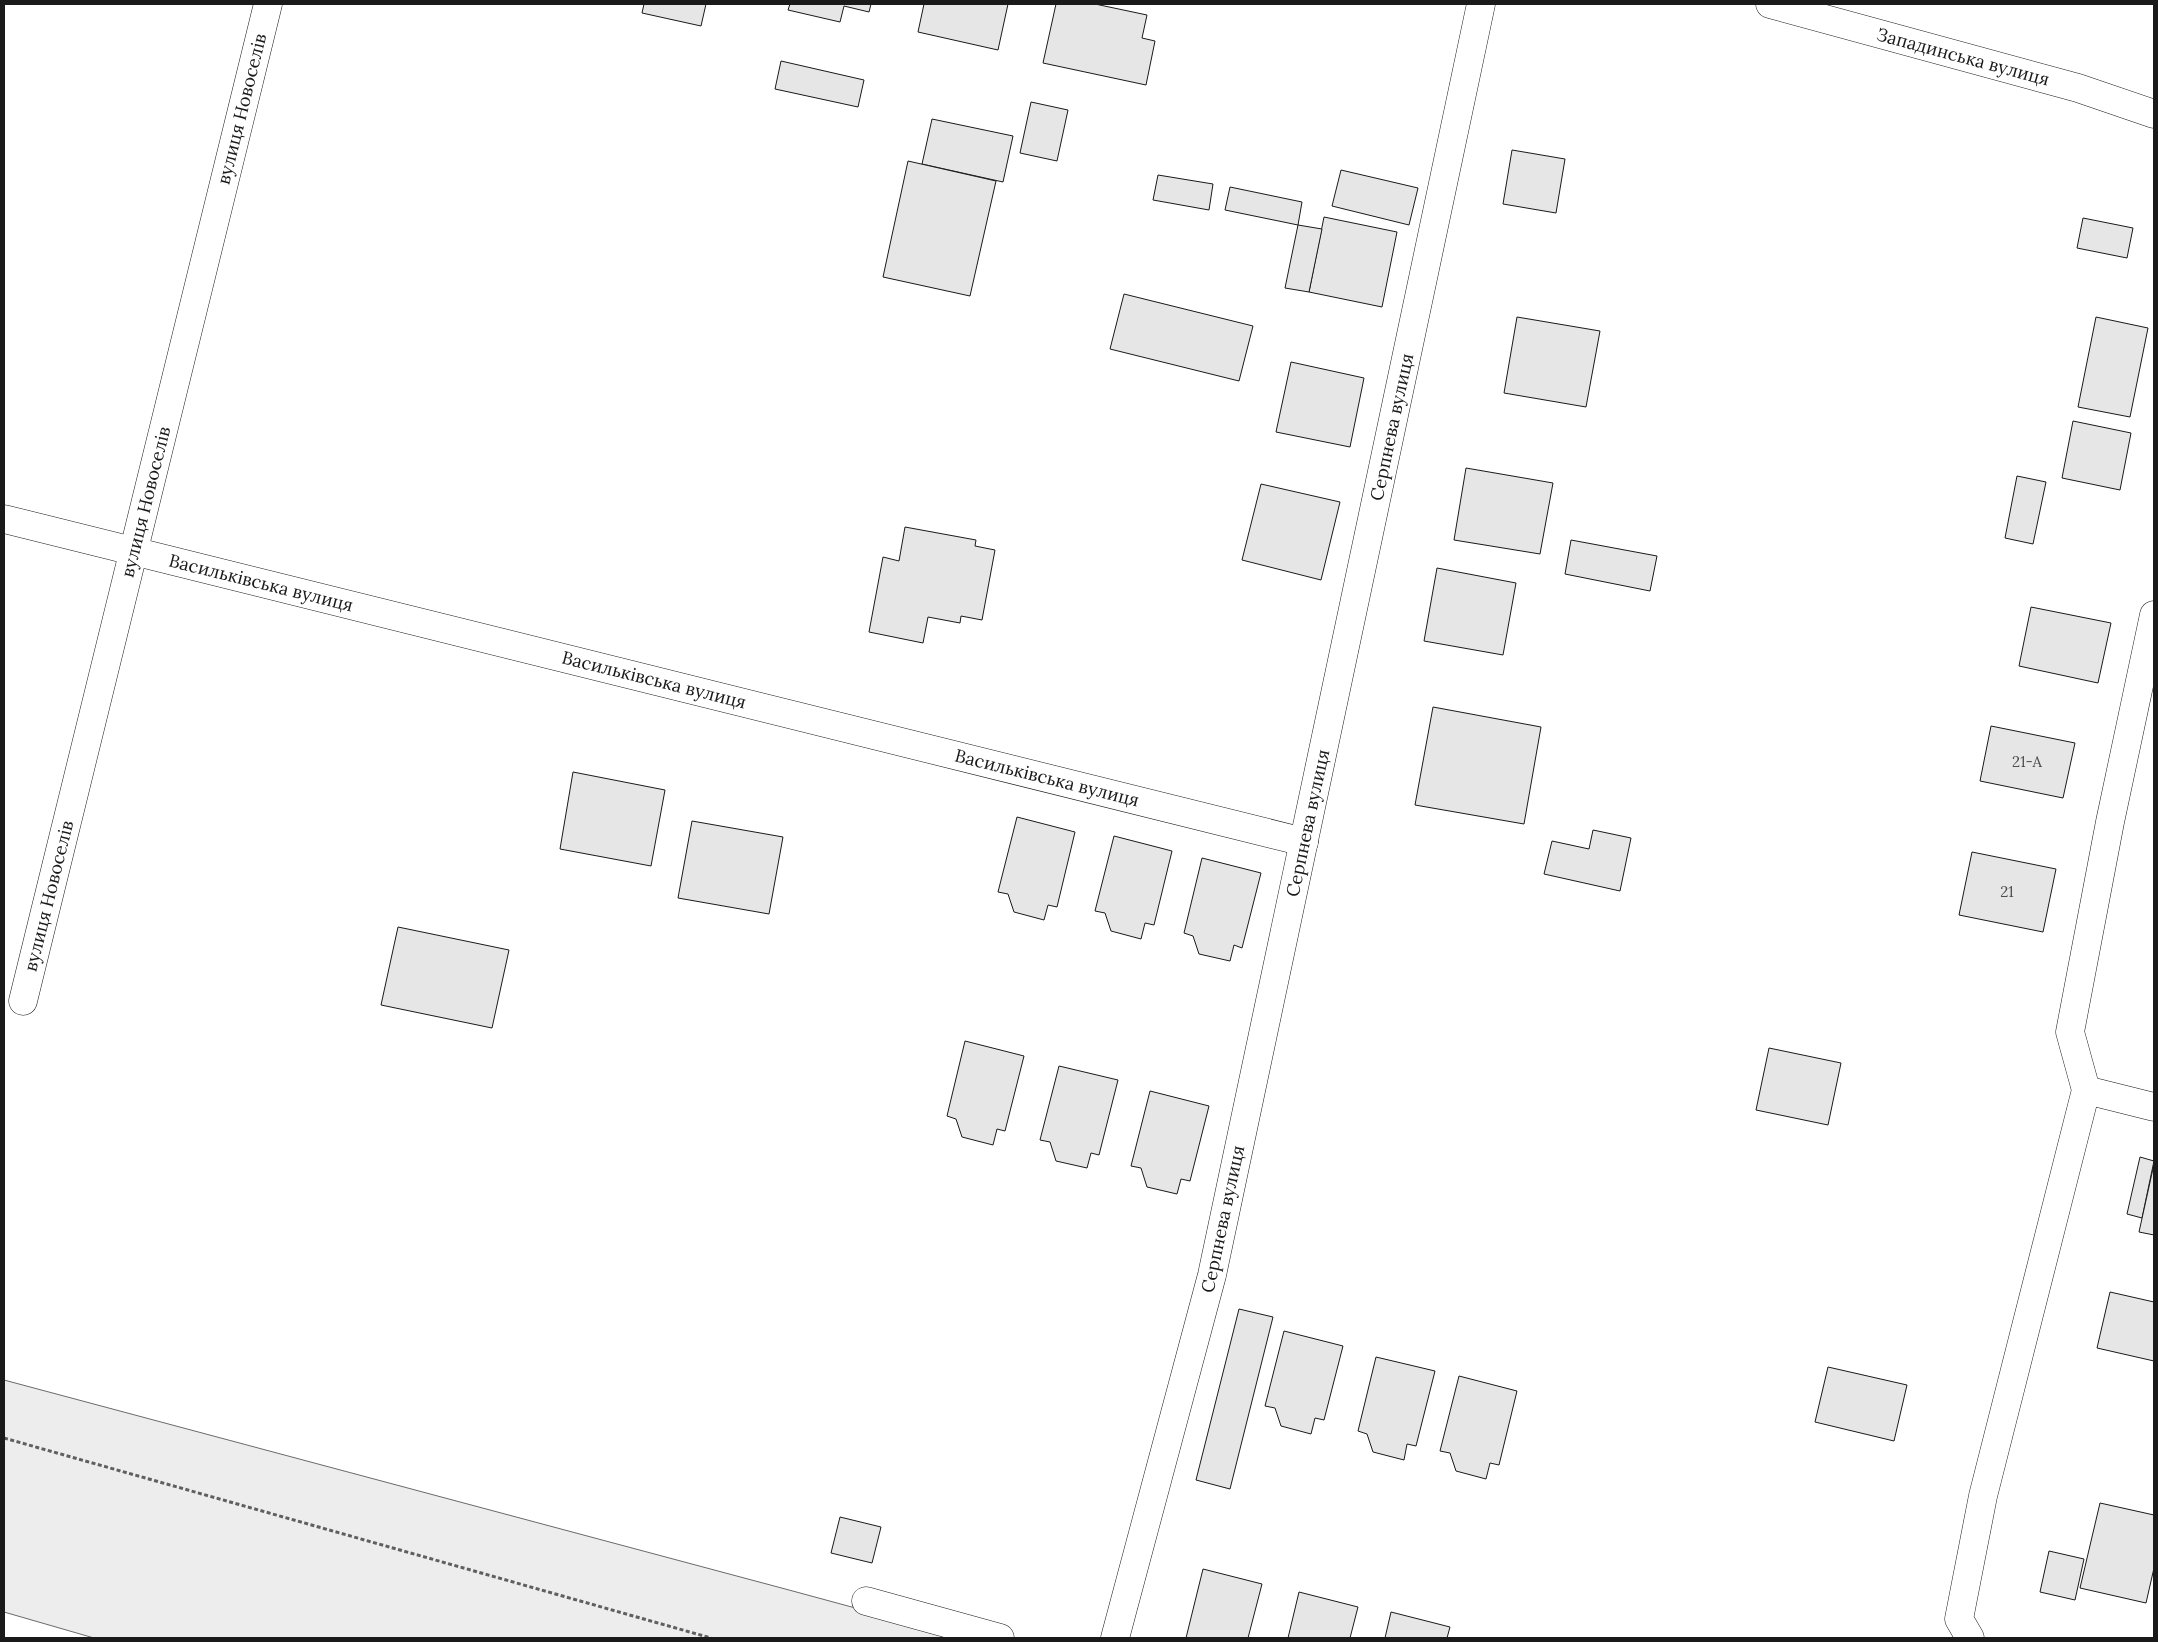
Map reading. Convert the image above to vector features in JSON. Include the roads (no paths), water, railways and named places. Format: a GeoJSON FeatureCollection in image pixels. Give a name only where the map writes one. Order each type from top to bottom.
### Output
{"type":"FeatureCollection","features":[{"type":"Feature","properties":{"kind":"street","name":"вулиця Новоселів"},"geometry":{"type":"LineString","coordinates":[[23,1001],[268,4]]}},
{"type":"Feature","properties":{"kind":"street","name":"Серпнева вулиця"},"geometry":{"type":"LineString","coordinates":[[1115,1638],[1212,1275],[1481,4]]}},
{"type":"Feature","properties":{"kind":"street","name":"Западинська вулиця"},"geometry":{"type":"LineString","coordinates":[[1770,4],[2078,88],[2154,114]]}},
{"type":"Feature","properties":{"kind":"street","name":"Васильківська вулиця"},"geometry":{"type":"LineString","coordinates":[[4,519],[1304,842]]}},
{"type":"Feature","properties":{"kind":"street"},"geometry":{"type":"LineString","coordinates":[[1970,1638],[1959,1619],[1983,1496],[2086,1090],[2070,1032],[2110,822],[2154,615]]}},
{"type":"Feature","properties":{"kind":"street"},"geometry":{"type":"LineString","coordinates":[[2086,1090],[2154,1107]]}},
{"type":"Feature","properties":{"kind":"street"},"geometry":{"type":"LineString","coordinates":[[866,1601],[1000,1638]]}}]}
